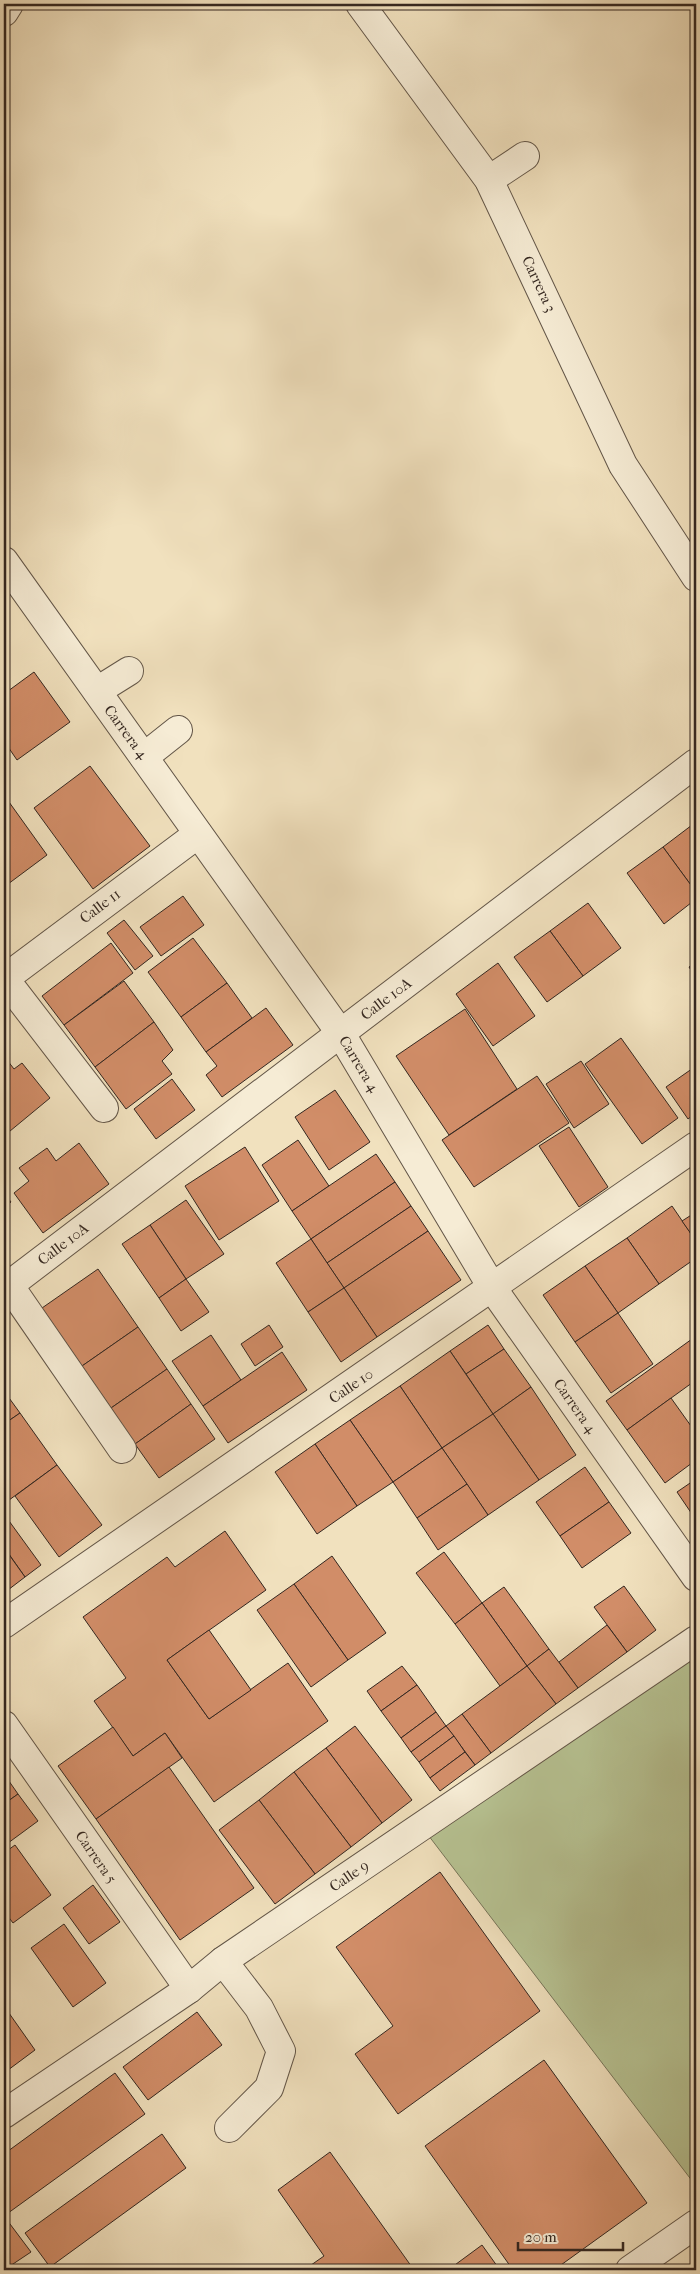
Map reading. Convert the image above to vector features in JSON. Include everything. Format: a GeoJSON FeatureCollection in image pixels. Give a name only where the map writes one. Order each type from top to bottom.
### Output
{"type":"FeatureCollection","features":[{"type":"Feature","properties":{"kind":"street"},"geometry":{"type":"LineString","coordinates":[[4,12],[9,4]]}},
{"type":"Feature","properties":{"kind":"street","name":"Carrera 3"},"geometry":{"type":"LineString","coordinates":[[360,4],[489,180],[623,465],[696,577]]}},
{"type":"Feature","properties":{"kind":"street"},"geometry":{"type":"LineString","coordinates":[[489,180],[525,156]]}},
{"type":"Feature","properties":{"kind":"street","name":"Carrera 4"},"geometry":{"type":"LineString","coordinates":[[8,574],[144,757],[341,1034],[493,1289],[696,1577]]}},
{"type":"Feature","properties":{"kind":"street"},"geometry":{"type":"LineString","coordinates":[[96,691],[130,671]]}},
{"type":"Feature","properties":{"kind":"street"},"geometry":{"type":"LineString","coordinates":[[144,757],[178,730]]}},
{"type":"Feature","properties":{"kind":"street","name":"Calle 10A"},"geometry":{"type":"LineString","coordinates":[[6,1287],[696,763]]}},
{"type":"Feature","properties":{"kind":"street","name":"Calle 11"},"geometry":{"type":"LineString","coordinates":[[4,979],[148,869],[198,834]]}},
{"type":"Feature","properties":{"kind":"street"},"geometry":{"type":"LineString","coordinates":[[4,979],[104,1108]]}},
{"type":"Feature","properties":{"kind":"street","name":"Calle 10"},"geometry":{"type":"LineString","coordinates":[[4,1624],[493,1289],[696,1146]]}},
{"type":"Feature","properties":{"kind":"street"},"geometry":{"type":"LineString","coordinates":[[6,1287],[122,1449]]}},
{"type":"Feature","properties":{"kind":"street","name":"Calle 9"},"geometry":{"type":"LineString","coordinates":[[4,2114],[189,1989],[222,1961],[696,1640]]}},
{"type":"Feature","properties":{"kind":"street","name":"Carrera 5"},"geometry":{"type":"LineString","coordinates":[[4,1724],[189,1989]]}},
{"type":"Feature","properties":{"kind":"street"},"geometry":{"type":"LineString","coordinates":[[222,1961],[259,2008],[280,2051],[269,2088],[229,2128]]}},
{"type":"Feature","properties":{"kind":"street"},"geometry":{"type":"LineString","coordinates":[[630,2270],[696,2224]]}},
{"type":"Feature","properties":{"kind":"green space"},"geometry":{"type":"Polygon","coordinates":[[[696,1640],[696,2186],[422,1827],[696,1640]]]}},
{"type":"Feature","properties":{"kind":"building"},"geometry":{"type":"Polygon","coordinates":[[[34,672],[70,722],[17,760],[4,741],[4,694],[34,672]]]}},
{"type":"Feature","properties":{"kind":"building"},"geometry":{"type":"Polygon","coordinates":[[[4,752],[9,759],[4,763],[4,752]]]}},
{"type":"Feature","properties":{"kind":"building"},"geometry":{"type":"Polygon","coordinates":[[[90,766],[150,846],[93,889],[34,808],[90,766]]]}},
{"type":"Feature","properties":{"kind":"building"},"geometry":{"type":"Polygon","coordinates":[[[4,795],[47,855],[4,887],[4,795]]]}},
{"type":"Feature","properties":{"kind":"building"},"geometry":{"type":"Polygon","coordinates":[[[696,822],[696,892],[663,847],[696,822]]]}},
{"type":"Feature","properties":{"kind":"building"},"geometry":{"type":"Polygon","coordinates":[[[663,847],[696,892],[696,899],[664,924],[627,873],[663,847]]]}},
{"type":"Feature","properties":{"kind":"building"},"geometry":{"type":"Polygon","coordinates":[[[183,896],[204,925],[161,956],[140,927],[183,896]]]}},
{"type":"Feature","properties":{"kind":"building"},"geometry":{"type":"Polygon","coordinates":[[[588,903],[621,948],[583,976],[550,931],[588,903]]]}},
{"type":"Feature","properties":{"kind":"building"},"geometry":{"type":"Polygon","coordinates":[[[124,920],[153,956],[135,970],[107,933],[124,920]]]}},
{"type":"Feature","properties":{"kind":"building"},"geometry":{"type":"Polygon","coordinates":[[[550,931],[583,976],[547,1002],[514,957],[550,931]]]}},
{"type":"Feature","properties":{"kind":"building"},"geometry":{"type":"Polygon","coordinates":[[[193,938],[227,983],[181,1017],[148,972],[193,938]]]}},
{"type":"Feature","properties":{"kind":"building"},"geometry":{"type":"Polygon","coordinates":[[[111,943],[133,973],[64,1025],[42,996],[111,943]]]}},
{"type":"Feature","properties":{"kind":"building"},"geometry":{"type":"Polygon","coordinates":[[[696,962],[696,978],[689,967],[696,962]]]}},
{"type":"Feature","properties":{"kind":"building"},"geometry":{"type":"Polygon","coordinates":[[[498,963],[535,1016],[493,1046],[456,994],[498,963]]]}},
{"type":"Feature","properties":{"kind":"building"},"geometry":{"type":"Polygon","coordinates":[[[124,981],[154,1022],[95,1067],[64,1025],[124,981]]]}},
{"type":"Feature","properties":{"kind":"building"},"geometry":{"type":"Polygon","coordinates":[[[227,983],[252,1018],[206,1052],[181,1017],[227,983]]]}},
{"type":"Feature","properties":{"kind":"building"},"geometry":{"type":"Polygon","coordinates":[[[266,1008],[293,1045],[222,1097],[206,1075],[217,1066],[206,1052],[266,1008]]]}},
{"type":"Feature","properties":{"kind":"building"},"geometry":{"type":"Polygon","coordinates":[[[465,1009],[517,1089],[449,1135],[396,1056],[465,1009]]]}},
{"type":"Feature","properties":{"kind":"building"},"geometry":{"type":"Polygon","coordinates":[[[154,1022],[173,1050],[162,1061],[172,1074],[126,1109],[95,1067],[154,1022]]]}},
{"type":"Feature","properties":{"kind":"building"},"geometry":{"type":"Polygon","coordinates":[[[621,1038],[678,1118],[642,1144],[585,1064],[621,1038]]]}},
{"type":"Feature","properties":{"kind":"building"},"geometry":{"type":"Polygon","coordinates":[[[4,1056],[14,1069],[22,1063],[50,1098],[4,1136],[4,1056]]]}},
{"type":"Feature","properties":{"kind":"building"},"geometry":{"type":"Polygon","coordinates":[[[581,1061],[609,1104],[574,1128],[546,1084],[581,1061]]]}},
{"type":"Feature","properties":{"kind":"building"},"geometry":{"type":"Polygon","coordinates":[[[696,1066],[696,1113],[688,1119],[666,1087],[696,1066]]]}},
{"type":"Feature","properties":{"kind":"building"},"geometry":{"type":"Polygon","coordinates":[[[537,1076],[569,1123],[474,1187],[442,1140],[537,1076]]]}},
{"type":"Feature","properties":{"kind":"building"},"geometry":{"type":"Polygon","coordinates":[[[172,1079],[195,1110],[156,1139],[134,1109],[172,1079]]]}},
{"type":"Feature","properties":{"kind":"building"},"geometry":{"type":"Polygon","coordinates":[[[335,1090],[370,1142],[329,1170],[295,1117],[335,1090]]]}},
{"type":"Feature","properties":{"kind":"building"},"geometry":{"type":"Polygon","coordinates":[[[569,1127],[608,1187],[579,1207],[539,1146],[569,1127]]]}},
{"type":"Feature","properties":{"kind":"building"},"geometry":{"type":"Polygon","coordinates":[[[298,1140],[329,1186],[292,1211],[262,1165],[298,1140]]]}},
{"type":"Feature","properties":{"kind":"building"},"geometry":{"type":"Polygon","coordinates":[[[79,1143],[109,1184],[43,1233],[14,1193],[29,1181],[19,1168],[47,1148],[56,1161],[79,1143]]]}},
{"type":"Feature","properties":{"kind":"building"},"geometry":{"type":"Polygon","coordinates":[[[245,1147],[279,1201],[219,1240],[185,1186],[245,1147]]]}},
{"type":"Feature","properties":{"kind":"building"},"geometry":{"type":"Polygon","coordinates":[[[376,1154],[395,1182],[311,1239],[292,1211],[376,1154]]]}},
{"type":"Feature","properties":{"kind":"building"},"geometry":{"type":"Polygon","coordinates":[[[395,1182],[411,1206],[327,1263],[311,1239],[395,1182]]]}},
{"type":"Feature","properties":{"kind":"building"},"geometry":{"type":"Polygon","coordinates":[[[4,1193],[11,1202],[4,1208],[4,1193]]]}},
{"type":"Feature","properties":{"kind":"building"},"geometry":{"type":"Polygon","coordinates":[[[186,1200],[224,1254],[186,1279],[150,1225],[186,1200]]]}},
{"type":"Feature","properties":{"kind":"building"},"geometry":{"type":"Polygon","coordinates":[[[411,1206],[428,1231],[344,1288],[327,1263],[411,1206]]]}},
{"type":"Feature","properties":{"kind":"building"},"geometry":{"type":"Polygon","coordinates":[[[672,1206],[696,1241],[696,1258],[659,1284],[627,1238],[672,1206]]]}},
{"type":"Feature","properties":{"kind":"building"},"geometry":{"type":"Polygon","coordinates":[[[696,1212],[696,1241],[682,1221],[696,1212]]]}},
{"type":"Feature","properties":{"kind":"building"},"geometry":{"type":"Polygon","coordinates":[[[150,1225],[186,1279],[159,1298],[122,1244],[150,1225]]]}},
{"type":"Feature","properties":{"kind":"building"},"geometry":{"type":"Polygon","coordinates":[[[428,1231],[461,1280],[377,1337],[344,1288],[428,1231]]]}},
{"type":"Feature","properties":{"kind":"building"},"geometry":{"type":"Polygon","coordinates":[[[627,1238],[659,1284],[618,1313],[585,1266],[627,1238]]]}},
{"type":"Feature","properties":{"kind":"building"},"geometry":{"type":"Polygon","coordinates":[[[311,1239],[344,1288],[308,1312],[276,1263],[311,1239]]]}},
{"type":"Feature","properties":{"kind":"building"},"geometry":{"type":"Polygon","coordinates":[[[585,1266],[618,1313],[575,1342],[543,1295],[585,1266]]]}},
{"type":"Feature","properties":{"kind":"building"},"geometry":{"type":"Polygon","coordinates":[[[98,1269],[138,1327],[82,1366],[42,1308],[98,1269]]]}},
{"type":"Feature","properties":{"kind":"building"},"geometry":{"type":"Polygon","coordinates":[[[186,1279],[209,1312],[181,1331],[159,1298],[186,1279]]]}},
{"type":"Feature","properties":{"kind":"building"},"geometry":{"type":"Polygon","coordinates":[[[344,1288],[377,1337],[341,1362],[308,1312],[344,1288]]]}},
{"type":"Feature","properties":{"kind":"building"},"geometry":{"type":"Polygon","coordinates":[[[618,1313],[653,1364],[611,1393],[575,1342],[618,1313]]]}},
{"type":"Feature","properties":{"kind":"building"},"geometry":{"type":"Polygon","coordinates":[[[269,1325],[283,1347],[255,1366],[241,1344],[269,1325]]]}},
{"type":"Feature","properties":{"kind":"building"},"geometry":{"type":"Polygon","coordinates":[[[488,1325],[504,1349],[466,1374],[450,1351],[488,1325]]]}},
{"type":"Feature","properties":{"kind":"building"},"geometry":{"type":"Polygon","coordinates":[[[138,1327],[167,1369],[111,1408],[82,1366],[138,1327]]]}},
{"type":"Feature","properties":{"kind":"building"},"geometry":{"type":"Polygon","coordinates":[[[211,1335],[241,1380],[203,1406],[172,1361],[211,1335]]]}},
{"type":"Feature","properties":{"kind":"building"},"geometry":{"type":"Polygon","coordinates":[[[692,1339],[696,1344],[696,1380],[627,1430],[606,1401],[692,1339]]]}},
{"type":"Feature","properties":{"kind":"building"},"geometry":{"type":"Polygon","coordinates":[[[504,1349],[531,1387],[493,1414],[466,1374],[504,1349]]]}},
{"type":"Feature","properties":{"kind":"building"},"geometry":{"type":"Polygon","coordinates":[[[450,1351],[493,1414],[442,1448],[400,1386],[450,1351]]]}},
{"type":"Feature","properties":{"kind":"building"},"geometry":{"type":"Polygon","coordinates":[[[282,1352],[307,1390],[228,1443],[203,1406],[282,1352]]]}},
{"type":"Feature","properties":{"kind":"building"},"geometry":{"type":"Polygon","coordinates":[[[167,1369],[191,1404],[135,1444],[111,1408],[167,1369]]]}},
{"type":"Feature","properties":{"kind":"building"},"geometry":{"type":"Polygon","coordinates":[[[400,1386],[442,1448],[393,1482],[350,1420],[400,1386]]]}},
{"type":"Feature","properties":{"kind":"building"},"geometry":{"type":"Polygon","coordinates":[[[531,1387],[576,1455],[539,1480],[493,1414],[531,1387]]]}},
{"type":"Feature","properties":{"kind":"building"},"geometry":{"type":"Polygon","coordinates":[[[4,1391],[20,1413],[4,1424],[4,1391]]]}},
{"type":"Feature","properties":{"kind":"building"},"geometry":{"type":"Polygon","coordinates":[[[671,1398],[696,1433],[696,1460],[665,1483],[627,1430],[671,1398]]]}},
{"type":"Feature","properties":{"kind":"building"},"geometry":{"type":"Polygon","coordinates":[[[191,1404],[215,1439],[159,1478],[135,1444],[191,1404]]]}},
{"type":"Feature","properties":{"kind":"building"},"geometry":{"type":"Polygon","coordinates":[[[20,1413],[57,1465],[5,1503],[4,1424],[20,1413]]]}},
{"type":"Feature","properties":{"kind":"building"},"geometry":{"type":"Polygon","coordinates":[[[493,1414],[539,1480],[488,1515],[442,1448],[493,1414]]]}},
{"type":"Feature","properties":{"kind":"building"},"geometry":{"type":"Polygon","coordinates":[[[350,1420],[393,1482],[357,1506],[315,1444],[350,1420]]]}},
{"type":"Feature","properties":{"kind":"building"},"geometry":{"type":"Polygon","coordinates":[[[315,1444],[357,1506],[317,1534],[275,1472],[315,1444]]]}},
{"type":"Feature","properties":{"kind":"building"},"geometry":{"type":"Polygon","coordinates":[[[442,1448],[467,1484],[417,1518],[393,1482],[442,1448]]]}},
{"type":"Feature","properties":{"kind":"building"},"geometry":{"type":"Polygon","coordinates":[[[57,1465],[102,1525],[59,1557],[15,1496],[57,1465]]]}},
{"type":"Feature","properties":{"kind":"building"},"geometry":{"type":"Polygon","coordinates":[[[585,1467],[609,1502],[560,1536],[536,1502],[585,1467]]]}},
{"type":"Feature","properties":{"kind":"building"},"geometry":{"type":"Polygon","coordinates":[[[696,1479],[696,1520],[677,1492],[696,1479]]]}},
{"type":"Feature","properties":{"kind":"building"},"geometry":{"type":"Polygon","coordinates":[[[467,1484],[488,1515],[438,1550],[417,1518],[467,1484]]]}},
{"type":"Feature","properties":{"kind":"building"},"geometry":{"type":"Polygon","coordinates":[[[609,1502],[631,1533],[582,1568],[560,1536],[609,1502]]]}},
{"type":"Feature","properties":{"kind":"building"},"geometry":{"type":"Polygon","coordinates":[[[4,1514],[41,1565],[25,1577],[4,1547],[4,1514]]]}},
{"type":"Feature","properties":{"kind":"building"},"geometry":{"type":"Polygon","coordinates":[[[225,1531],[266,1590],[167,1660],[209,1719],[288,1663],[328,1721],[214,1802],[165,1733],[133,1756],[94,1701],[126,1678],[83,1617],[167,1557],[175,1567],[225,1531]]]}},
{"type":"Feature","properties":{"kind":"building"},"geometry":{"type":"Polygon","coordinates":[[[4,1547],[10,1556],[4,1561],[4,1547]]]}},
{"type":"Feature","properties":{"kind":"building"},"geometry":{"type":"Polygon","coordinates":[[[444,1552],[482,1603],[455,1624],[416,1573],[444,1552]]]}},
{"type":"Feature","properties":{"kind":"building"},"geometry":{"type":"Polygon","coordinates":[[[10,1556],[25,1577],[4,1593],[4,1561],[10,1556]]]}},
{"type":"Feature","properties":{"kind":"building"},"geometry":{"type":"Polygon","coordinates":[[[332,1556],[386,1633],[348,1660],[294,1584],[332,1556]]]}},
{"type":"Feature","properties":{"kind":"building"},"geometry":{"type":"Polygon","coordinates":[[[294,1584],[348,1660],[311,1687],[257,1610],[294,1584]]]}},
{"type":"Feature","properties":{"kind":"building"},"geometry":{"type":"Polygon","coordinates":[[[624,1586],[656,1630],[627,1652],[594,1607],[624,1586]]]}},
{"type":"Feature","properties":{"kind":"building"},"geometry":{"type":"Polygon","coordinates":[[[504,1587],[549,1649],[527,1666],[482,1603],[504,1587]]]}},
{"type":"Feature","properties":{"kind":"building"},"geometry":{"type":"Polygon","coordinates":[[[482,1603],[527,1666],[500,1686],[455,1624],[482,1603]]]}},
{"type":"Feature","properties":{"kind":"building"},"geometry":{"type":"Polygon","coordinates":[[[607,1625],[627,1652],[578,1688],[559,1662],[607,1625]]]}},
{"type":"Feature","properties":{"kind":"building"},"geometry":{"type":"Polygon","coordinates":[[[209,1630],[251,1690],[209,1719],[167,1660],[209,1630]]]}},
{"type":"Feature","properties":{"kind":"building"},"geometry":{"type":"Polygon","coordinates":[[[549,1649],[578,1688],[556,1704],[527,1666],[549,1649]]]}},
{"type":"Feature","properties":{"kind":"building"},"geometry":{"type":"Polygon","coordinates":[[[402,1666],[417,1685],[381,1711],[367,1691],[402,1666]]]}},
{"type":"Feature","properties":{"kind":"building"},"geometry":{"type":"Polygon","coordinates":[[[527,1666],[556,1704],[491,1753],[462,1714],[527,1666]]]}},
{"type":"Feature","properties":{"kind":"building"},"geometry":{"type":"Polygon","coordinates":[[[417,1685],[436,1712],[401,1738],[381,1711],[417,1685]]]}},
{"type":"Feature","properties":{"kind":"building"},"geometry":{"type":"Polygon","coordinates":[[[436,1712],[446,1726],[411,1752],[401,1738],[436,1712]]]}},
{"type":"Feature","properties":{"kind":"building"},"geometry":{"type":"Polygon","coordinates":[[[462,1714],[491,1753],[475,1765],[446,1726],[462,1714]]]}},
{"type":"Feature","properties":{"kind":"building"},"geometry":{"type":"Polygon","coordinates":[[[355,1726],[412,1800],[382,1823],[326,1748],[355,1726]]]}},
{"type":"Feature","properties":{"kind":"building"},"geometry":{"type":"Polygon","coordinates":[[[446,1726],[454,1736],[419,1762],[411,1752],[446,1726]]]}},
{"type":"Feature","properties":{"kind":"building"},"geometry":{"type":"Polygon","coordinates":[[[113,1727],[133,1756],[165,1733],[182,1758],[96,1819],[58,1766],[113,1727]]]}},
{"type":"Feature","properties":{"kind":"building"},"geometry":{"type":"Polygon","coordinates":[[[454,1736],[465,1752],[430,1778],[419,1762],[454,1736]]]}},
{"type":"Feature","properties":{"kind":"building"},"geometry":{"type":"Polygon","coordinates":[[[326,1748],[382,1823],[351,1847],[294,1772],[326,1748]]]}},
{"type":"Feature","properties":{"kind":"building"},"geometry":{"type":"Polygon","coordinates":[[[465,1752],[475,1765],[440,1791],[430,1778],[465,1752]]]}},
{"type":"Feature","properties":{"kind":"building"},"geometry":{"type":"Polygon","coordinates":[[[169,1767],[254,1888],[180,1940],[96,1819],[169,1767]]]}},
{"type":"Feature","properties":{"kind":"building"},"geometry":{"type":"Polygon","coordinates":[[[294,1772],[351,1847],[315,1874],[259,1800],[294,1772]]]}},
{"type":"Feature","properties":{"kind":"building"},"geometry":{"type":"Polygon","coordinates":[[[4,1774],[18,1794],[4,1804],[4,1774]]]}},
{"type":"Feature","properties":{"kind":"building"},"geometry":{"type":"Polygon","coordinates":[[[18,1794],[38,1821],[4,1846],[4,1804],[18,1794]]]}},
{"type":"Feature","properties":{"kind":"building"},"geometry":{"type":"Polygon","coordinates":[[[259,1800],[315,1874],[275,1904],[219,1830],[259,1800]]]}},
{"type":"Feature","properties":{"kind":"building"},"geometry":{"type":"Polygon","coordinates":[[[15,1845],[51,1895],[13,1923],[4,1911],[4,1853],[15,1845]]]}},
{"type":"Feature","properties":{"kind":"building"},"geometry":{"type":"Polygon","coordinates":[[[440,1872],[540,2011],[398,2114],[355,2054],[393,2026],[336,1947],[440,1872]]]}},
{"type":"Feature","properties":{"kind":"building"},"geometry":{"type":"Polygon","coordinates":[[[93,1885],[120,1922],[89,1944],[63,1908],[93,1885]]]}},
{"type":"Feature","properties":{"kind":"building"},"geometry":{"type":"Polygon","coordinates":[[[64,1924],[106,1983],[73,2007],[31,1948],[64,1924]]]}},
{"type":"Feature","properties":{"kind":"building"},"geometry":{"type":"Polygon","coordinates":[[[4,2006],[35,2050],[4,2073],[4,2006]]]}},
{"type":"Feature","properties":{"kind":"building"},"geometry":{"type":"Polygon","coordinates":[[[197,2012],[222,2045],[148,2100],[123,2067],[197,2012]]]}},
{"type":"Feature","properties":{"kind":"building"},"geometry":{"type":"Polygon","coordinates":[[[544,2060],[647,2203],[554,2270],[513,2270],[425,2146],[544,2060]]]}},
{"type":"Feature","properties":{"kind":"building"},"geometry":{"type":"Polygon","coordinates":[[[115,2073],[145,2114],[4,2216],[4,2154],[115,2073]]]}},
{"type":"Feature","properties":{"kind":"building"},"geometry":{"type":"Polygon","coordinates":[[[162,2134],[186,2168],[50,2267],[25,2233],[162,2134]]]}},
{"type":"Feature","properties":{"kind":"building"},"geometry":{"type":"Polygon","coordinates":[[[330,2152],[414,2270],[304,2270],[324,2256],[278,2190],[330,2152]]]}},
{"type":"Feature","properties":{"kind":"building"},"geometry":{"type":"Polygon","coordinates":[[[4,2216],[31,2252],[4,2270],[4,2216]]]}},
{"type":"Feature","properties":{"kind":"building"},"geometry":{"type":"Polygon","coordinates":[[[482,2245],[500,2270],[448,2270],[482,2245]]]}}]}
